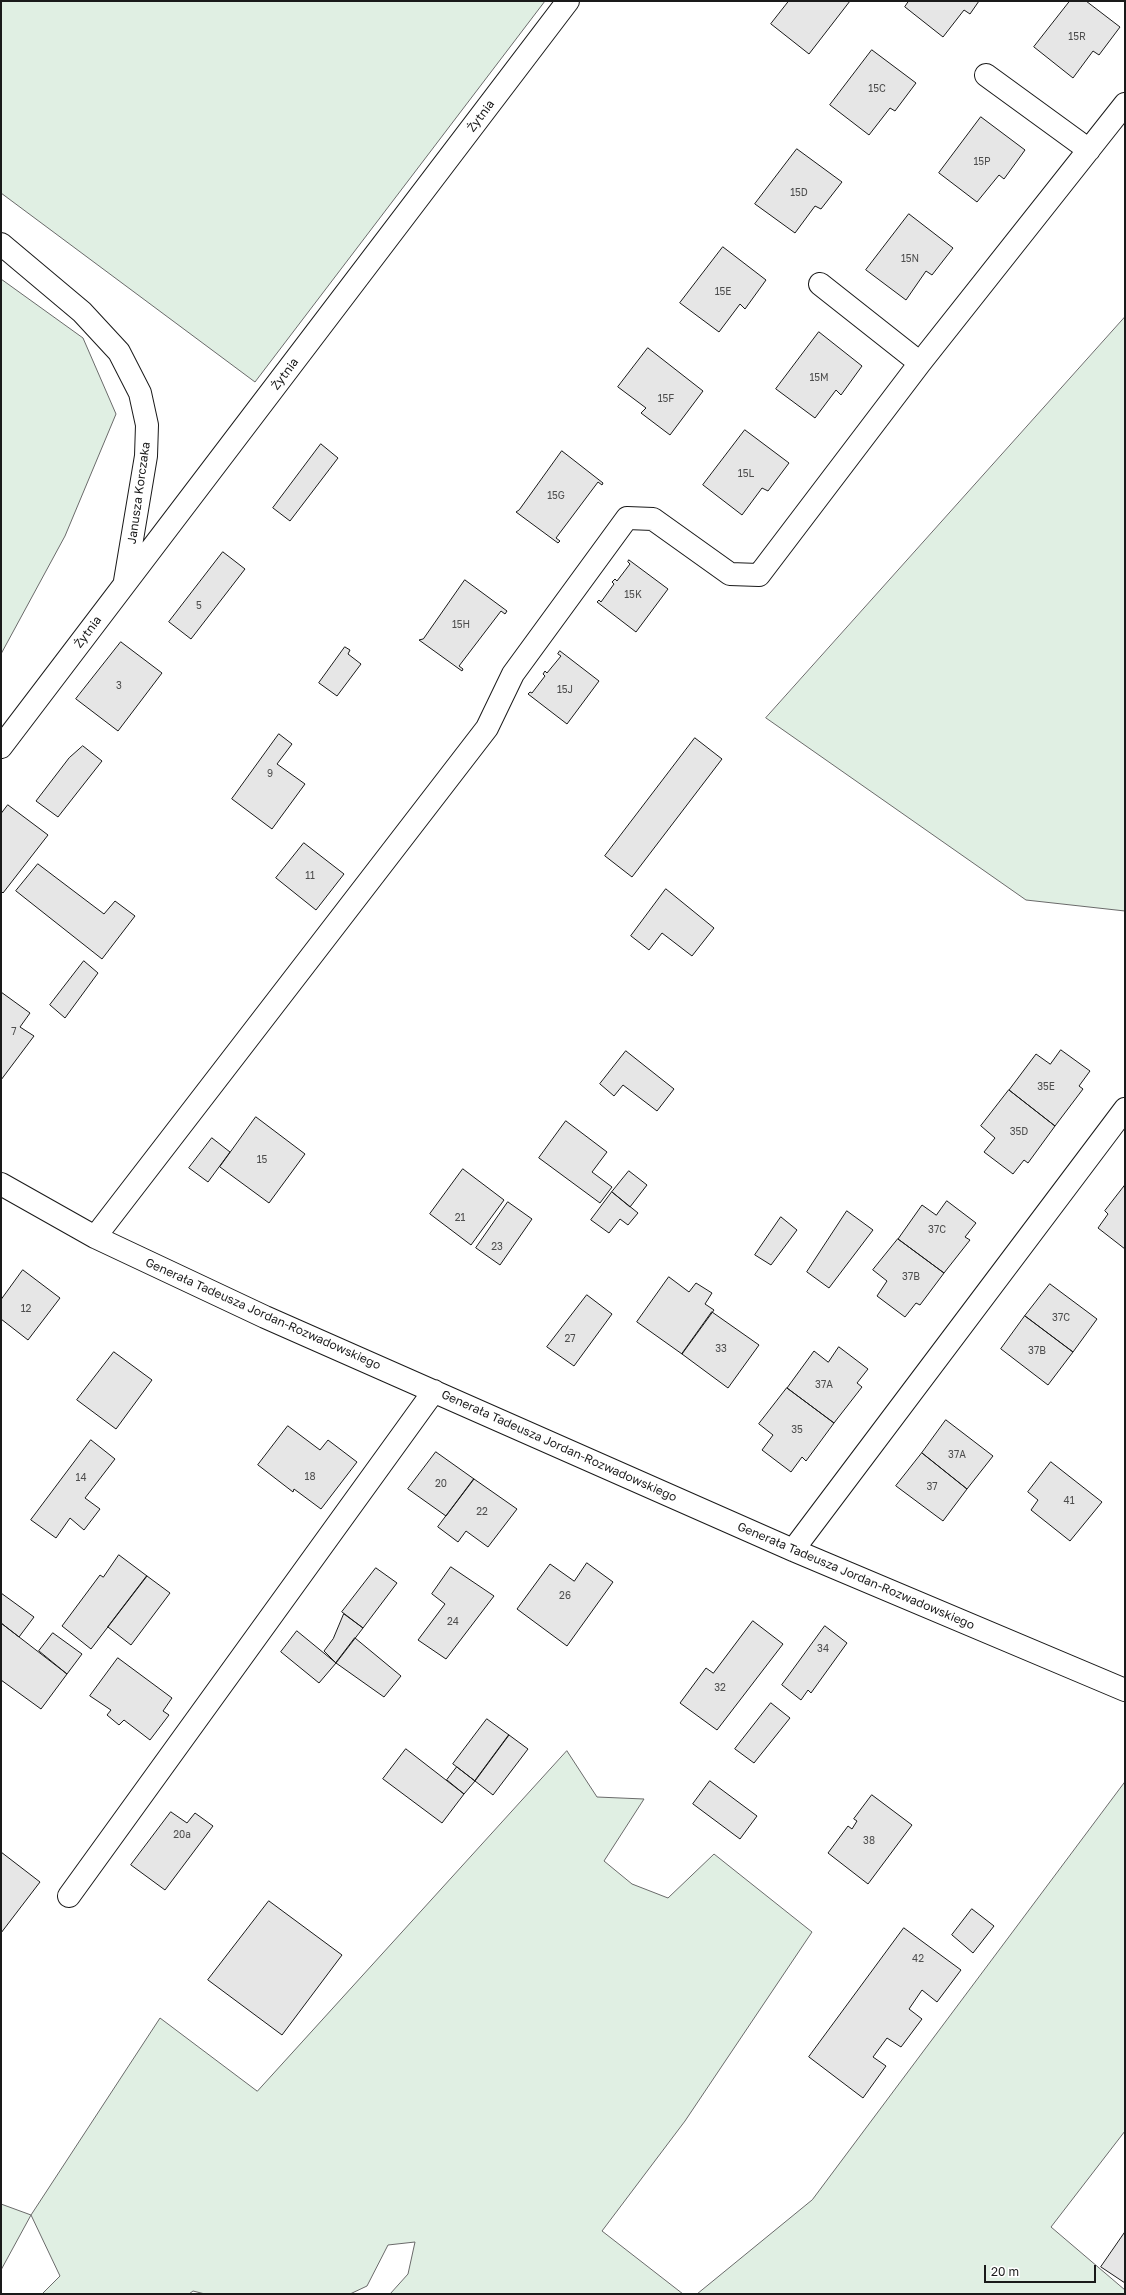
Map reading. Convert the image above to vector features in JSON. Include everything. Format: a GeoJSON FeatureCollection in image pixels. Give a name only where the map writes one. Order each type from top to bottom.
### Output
{"type":"FeatureCollection","features":[{"type":"Feature","properties":{"kind":"street","name":"Żytnia"},"geometry":{"type":"LineString","coordinates":[[1,747],[568,1]]}},
{"type":"Feature","properties":{"kind":"street"},"geometry":{"type":"LineString","coordinates":[[986,74],[1089,150]]}},
{"type":"Feature","properties":{"kind":"street"},"geometry":{"type":"LineString","coordinates":[[95,1237],[487,728],[513,674],[627,518],[653,519],[730,574],[759,575],[920,363],[1125,104]]}},
{"type":"Feature","properties":{"kind":"street","name":"Janusza Korczaka"},"geometry":{"type":"LineString","coordinates":[[1,244],[82,312],[120,352],[140,393],[147,425],[146,456],[124,584]]}},
{"type":"Feature","properties":{"kind":"street"},"geometry":{"type":"LineString","coordinates":[[820,284],[920,363]]}},
{"type":"Feature","properties":{"kind":"street"},"geometry":{"type":"LineString","coordinates":[[793,1550],[1125,1109]]}},
{"type":"Feature","properties":{"kind":"street","name":"Generała Tadeusza Jordan-Rozwadowskiego"},"geometry":{"type":"LineString","coordinates":[[1,1184],[95,1237],[265,1318],[793,1550],[1125,1690]]}},
{"type":"Feature","properties":{"kind":"street"},"geometry":{"type":"LineString","coordinates":[[69,1896],[434,1391]]}},
{"type":"Feature","properties":{"kind":"green space"},"geometry":{"type":"Polygon","coordinates":[[[1,1],[545,1],[255,382],[1,193],[1,1]]]}},
{"type":"Feature","properties":{"kind":"green space"},"geometry":{"type":"Polygon","coordinates":[[[1,279],[83,338],[116,414],[65,536],[1,654],[1,279]]]}},
{"type":"Feature","properties":{"kind":"green space"},"geometry":{"type":"Polygon","coordinates":[[[1125,317],[1125,911],[1026,900],[766,718],[1125,317]]]}},
{"type":"Feature","properties":{"kind":"green space"},"geometry":{"type":"Polygon","coordinates":[[[567,1751],[597,1797],[644,1799],[604,1861],[632,1884],[668,1898],[714,1854],[812,1932],[685,2121],[602,2231],[683,2294],[390,2294],[408,2274],[415,2242],[388,2245],[367,2286],[350,2294],[205,2294],[193,2291],[189,2294],[42,2294],[60,2276],[31,2215],[160,2018],[257,2091],[567,1751]]]}},
{"type":"Feature","properties":{"kind":"green space"},"geometry":{"type":"Polygon","coordinates":[[[1125,1782],[1125,2131],[1051,2227],[1125,2290],[1125,2294],[697,2294],[812,2200],[1125,1782]]]}},
{"type":"Feature","properties":{"kind":"green space"},"geometry":{"type":"Polygon","coordinates":[[[1,2204],[31,2215],[1,2270],[1,2204]]]}},
{"type":"Feature","properties":{"kind":"building"},"geometry":{"type":"Polygon","coordinates":[[[789,1],[850,1],[809,54],[771,24],[789,1]]]}},
{"type":"Feature","properties":{"kind":"building"},"geometry":{"type":"Polygon","coordinates":[[[909,1],[979,1],[970,14],[964,10],[943,37],[905,7],[909,1]]]}},
{"type":"Feature","properties":{"kind":"building"},"geometry":{"type":"Polygon","coordinates":[[[1070,1],[1086,1],[1120,27],[1099,55],[1093,51],[1073,78],[1034,47],[1070,1]]]}},
{"type":"Feature","properties":{"kind":"building"},"geometry":{"type":"Polygon","coordinates":[[[872,50],[916,83],[895,111],[890,108],[869,135],[830,105],[872,50]]]}},
{"type":"Feature","properties":{"kind":"building"},"geometry":{"type":"Polygon","coordinates":[[[981,117],[1025,150],[1004,179],[999,175],[977,202],[939,173],[981,117]]]}},
{"type":"Feature","properties":{"kind":"building"},"geometry":{"type":"Polygon","coordinates":[[[797,149],[842,182],[821,209],[815,206],[795,233],[755,204],[797,149]]]}},
{"type":"Feature","properties":{"kind":"building"},"geometry":{"type":"Polygon","coordinates":[[[909,214],[953,248],[932,275],[926,271],[906,300],[866,270],[909,214]]]}},
{"type":"Feature","properties":{"kind":"building"},"geometry":{"type":"Polygon","coordinates":[[[723,247],[766,280],[745,309],[740,304],[719,332],[680,303],[723,247]]]}},
{"type":"Feature","properties":{"kind":"building"},"geometry":{"type":"Polygon","coordinates":[[[819,332],[862,366],[841,395],[836,390],[815,418],[776,389],[819,332]]]}},
{"type":"Feature","properties":{"kind":"building"},"geometry":{"type":"Polygon","coordinates":[[[648,348],[703,391],[670,435],[641,413],[646,408],[618,387],[648,348]]]}},
{"type":"Feature","properties":{"kind":"building"},"geometry":{"type":"Polygon","coordinates":[[[745,430],[789,463],[768,491],[762,488],[742,515],[703,485],[745,430]]]}},
{"type":"Feature","properties":{"kind":"building"},"geometry":{"type":"Polygon","coordinates":[[[321,444],[338,458],[290,521],[273,508],[321,444]]]}},
{"type":"Feature","properties":{"kind":"building"},"geometry":{"type":"Polygon","coordinates":[[[562,451],[603,483],[602,485],[598,482],[556,538],[560,541],[558,543],[516,512],[562,451]]]}},
{"type":"Feature","properties":{"kind":"building"},"geometry":{"type":"Polygon","coordinates":[[[223,552],[245,569],[191,639],[169,622],[223,552]]]}},
{"type":"Feature","properties":{"kind":"building"},"geometry":{"type":"Polygon","coordinates":[[[629,560],[668,589],[636,632],[597,602],[599,600],[601,602],[614,584],[612,582],[615,579],[617,581],[630,564],[628,562],[629,560]]]}},
{"type":"Feature","properties":{"kind":"building"},"geometry":{"type":"Polygon","coordinates":[[[465,580],[507,611],[505,614],[501,611],[459,666],[463,669],[462,671],[419,640],[423,639],[465,580]]]}},
{"type":"Feature","properties":{"kind":"building"},"geometry":{"type":"Polygon","coordinates":[[[121,642],[162,673],[118,731],[76,699],[121,642]]]}},
{"type":"Feature","properties":{"kind":"building"},"geometry":{"type":"Polygon","coordinates":[[[345,647],[350,650],[348,654],[361,664],[337,696],[319,683],[345,647]]]}},
{"type":"Feature","properties":{"kind":"building"},"geometry":{"type":"Polygon","coordinates":[[[560,651],[599,681],[567,724],[528,694],[530,692],[532,693],[545,676],[543,674],[545,671],[547,673],[561,656],[558,654],[560,651]]]}},
{"type":"Feature","properties":{"kind":"building"},"geometry":{"type":"Polygon","coordinates":[[[279,734],[292,744],[277,764],[305,784],[272,829],[232,799],[279,734]]]}},
{"type":"Feature","properties":{"kind":"building"},"geometry":{"type":"Polygon","coordinates":[[[695,738],[722,759],[632,877],[605,856],[695,738]]]}},
{"type":"Feature","properties":{"kind":"building"},"geometry":{"type":"Polygon","coordinates":[[[83,746],[102,761],[58,817],[36,801],[69,758],[83,746]]]}},
{"type":"Feature","properties":{"kind":"building"},"geometry":{"type":"Polygon","coordinates":[[[8,805],[48,835],[3,893],[1,891],[1,814],[8,805]]]}},
{"type":"Feature","properties":{"kind":"building"},"geometry":{"type":"Polygon","coordinates":[[[304,843],[344,874],[316,910],[276,878],[304,843]]]}},
{"type":"Feature","properties":{"kind":"building"},"geometry":{"type":"Polygon","coordinates":[[[38,864],[104,914],[115,901],[135,916],[102,959],[16,891],[38,864]]]}},
{"type":"Feature","properties":{"kind":"building"},"geometry":{"type":"Polygon","coordinates":[[[666,889],[714,928],[692,956],[662,933],[649,950],[631,936],[666,889]]]}},
{"type":"Feature","properties":{"kind":"building"},"geometry":{"type":"Polygon","coordinates":[[[84,961],[98,973],[65,1018],[50,1005],[84,961]]]}},
{"type":"Feature","properties":{"kind":"building"},"geometry":{"type":"Polygon","coordinates":[[[1,992],[30,1013],[20,1027],[34,1036],[1,1080],[1,992]]]}},
{"type":"Feature","properties":{"kind":"building"},"geometry":{"type":"Polygon","coordinates":[[[1061,1050],[1090,1071],[1079,1086],[1083,1089],[1055,1126],[1009,1090],[1036,1054],[1050,1064],[1061,1050]]]}},
{"type":"Feature","properties":{"kind":"building"},"geometry":{"type":"Polygon","coordinates":[[[626,1051],[674,1089],[657,1111],[623,1085],[614,1096],[600,1084],[626,1051]]]}},
{"type":"Feature","properties":{"kind":"building"},"geometry":{"type":"Polygon","coordinates":[[[1009,1090],[1055,1126],[1028,1163],[1024,1160],[1013,1174],[984,1152],[995,1138],[981,1126],[1009,1090]]]}},
{"type":"Feature","properties":{"kind":"building"},"geometry":{"type":"Polygon","coordinates":[[[256,1117],[305,1154],[269,1203],[220,1167],[256,1117]]]}},
{"type":"Feature","properties":{"kind":"building"},"geometry":{"type":"Polygon","coordinates":[[[566,1121],[607,1152],[592,1172],[612,1187],[600,1203],[539,1158],[566,1121]]]}},
{"type":"Feature","properties":{"kind":"building"},"geometry":{"type":"Polygon","coordinates":[[[212,1138],[230,1152],[208,1182],[189,1168],[212,1138]]]}},
{"type":"Feature","properties":{"kind":"building"},"geometry":{"type":"Polygon","coordinates":[[[463,1169],[504,1200],[471,1245],[430,1214],[463,1169]]]}},
{"type":"Feature","properties":{"kind":"building"},"geometry":{"type":"Polygon","coordinates":[[[629,1171],[647,1185],[630,1207],[612,1192],[629,1171]]]}},
{"type":"Feature","properties":{"kind":"building"},"geometry":{"type":"Polygon","coordinates":[[[1125,1185],[1125,1249],[1098,1228],[1108,1214],[1105,1211],[1125,1185]]]}},
{"type":"Feature","properties":{"kind":"building"},"geometry":{"type":"Polygon","coordinates":[[[612,1192],[638,1213],[628,1225],[620,1219],[609,1233],[591,1220],[612,1192]]]}},
{"type":"Feature","properties":{"kind":"building"},"geometry":{"type":"Polygon","coordinates":[[[947,1201],[976,1223],[965,1237],[970,1240],[944,1273],[898,1239],[922,1205],[936,1215],[947,1201]]]}},
{"type":"Feature","properties":{"kind":"building"},"geometry":{"type":"Polygon","coordinates":[[[508,1202],[532,1219],[500,1265],[476,1248],[508,1202]]]}},
{"type":"Feature","properties":{"kind":"building"},"geometry":{"type":"Polygon","coordinates":[[[847,1211],[873,1230],[829,1288],[807,1272],[847,1211]]]}},
{"type":"Feature","properties":{"kind":"building"},"geometry":{"type":"Polygon","coordinates":[[[781,1217],[797,1230],[771,1265],[755,1255],[781,1217]]]}},
{"type":"Feature","properties":{"kind":"building"},"geometry":{"type":"Polygon","coordinates":[[[898,1239],[944,1273],[920,1305],[916,1303],[905,1317],[877,1296],[887,1281],[873,1270],[898,1239]]]}},
{"type":"Feature","properties":{"kind":"building"},"geometry":{"type":"Polygon","coordinates":[[[23,1270],[60,1298],[28,1340],[1,1319],[1,1300],[23,1270]]]}},
{"type":"Feature","properties":{"kind":"building"},"geometry":{"type":"Polygon","coordinates":[[[669,1277],[689,1292],[696,1283],[712,1293],[705,1304],[714,1310],[682,1354],[637,1322],[669,1277]]]}},
{"type":"Feature","properties":{"kind":"building"},"geometry":{"type":"Polygon","coordinates":[[[1050,1284],[1097,1319],[1073,1352],[1025,1316],[1050,1284]]]}},
{"type":"Feature","properties":{"kind":"building"},"geometry":{"type":"Polygon","coordinates":[[[587,1295],[612,1314],[574,1366],[547,1347],[587,1295]]]}},
{"type":"Feature","properties":{"kind":"building"},"geometry":{"type":"Polygon","coordinates":[[[712,1312],[759,1345],[728,1388],[682,1354],[712,1312]]]}},
{"type":"Feature","properties":{"kind":"building"},"geometry":{"type":"Polygon","coordinates":[[[1025,1316],[1073,1352],[1048,1385],[1001,1349],[1025,1316]]]}},
{"type":"Feature","properties":{"kind":"building"},"geometry":{"type":"Polygon","coordinates":[[[839,1347],[868,1369],[857,1383],[862,1387],[834,1423],[787,1388],[814,1351],[828,1362],[839,1347]]]}},
{"type":"Feature","properties":{"kind":"building"},"geometry":{"type":"Polygon","coordinates":[[[114,1352],[152,1380],[116,1429],[77,1400],[114,1352]]]}},
{"type":"Feature","properties":{"kind":"building"},"geometry":{"type":"Polygon","coordinates":[[[787,1388],[834,1423],[806,1461],[802,1457],[791,1472],[762,1450],[773,1435],[759,1424],[787,1388]]]}},
{"type":"Feature","properties":{"kind":"building"},"geometry":{"type":"Polygon","coordinates":[[[946,1420],[993,1456],[967,1489],[922,1453],[946,1420]]]}},
{"type":"Feature","properties":{"kind":"building"},"geometry":{"type":"Polygon","coordinates":[[[288,1426],[320,1450],[328,1440],[357,1462],[321,1509],[294,1489],[293,1492],[258,1465],[288,1426]]]}},
{"type":"Feature","properties":{"kind":"building"},"geometry":{"type":"Polygon","coordinates":[[[91,1440],[115,1459],[85,1498],[100,1509],[84,1530],[70,1518],[56,1538],[31,1520],[91,1440]]]}},
{"type":"Feature","properties":{"kind":"building"},"geometry":{"type":"Polygon","coordinates":[[[436,1452],[474,1479],[446,1516],[408,1489],[436,1452]]]}},
{"type":"Feature","properties":{"kind":"building"},"geometry":{"type":"Polygon","coordinates":[[[922,1453],[967,1489],[943,1521],[896,1486],[922,1453]]]}},
{"type":"Feature","properties":{"kind":"building"},"geometry":{"type":"Polygon","coordinates":[[[1051,1462],[1102,1502],[1070,1541],[1031,1510],[1038,1500],[1028,1492],[1051,1462]]]}},
{"type":"Feature","properties":{"kind":"building"},"geometry":{"type":"Polygon","coordinates":[[[474,1479],[517,1509],[488,1547],[466,1531],[458,1542],[438,1527],[474,1479]]]}},
{"type":"Feature","properties":{"kind":"building"},"geometry":{"type":"Polygon","coordinates":[[[119,1555],[147,1576],[91,1649],[62,1626],[100,1575],[103,1577],[119,1555]]]}},
{"type":"Feature","properties":{"kind":"building"},"geometry":{"type":"Polygon","coordinates":[[[587,1563],[613,1582],[567,1646],[517,1609],[550,1564],[574,1581],[587,1563]]]}},
{"type":"Feature","properties":{"kind":"building"},"geometry":{"type":"Polygon","coordinates":[[[451,1567],[494,1596],[446,1659],[418,1640],[445,1604],[432,1594],[451,1567]]]}},
{"type":"Feature","properties":{"kind":"building"},"geometry":{"type":"Polygon","coordinates":[[[376,1568],[397,1583],[363,1628],[342,1612],[376,1568]]]}},
{"type":"Feature","properties":{"kind":"building"},"geometry":{"type":"Polygon","coordinates":[[[147,1576],[170,1593],[131,1645],[108,1627],[147,1576]]]}},
{"type":"Feature","properties":{"kind":"building"},"geometry":{"type":"Polygon","coordinates":[[[1,1593],[34,1617],[19,1637],[1,1623],[1,1593]]]}},
{"type":"Feature","properties":{"kind":"building"},"geometry":{"type":"Polygon","coordinates":[[[344,1614],[363,1628],[336,1663],[324,1651],[333,1639],[344,1614]]]}},
{"type":"Feature","properties":{"kind":"building"},"geometry":{"type":"Polygon","coordinates":[[[753,1621],[783,1644],[717,1730],[680,1703],[706,1668],[713,1673],[753,1621]]]}},
{"type":"Feature","properties":{"kind":"building"},"geometry":{"type":"Polygon","coordinates":[[[1,1623],[67,1674],[41,1709],[1,1680],[1,1623]]]}},
{"type":"Feature","properties":{"kind":"building"},"geometry":{"type":"Polygon","coordinates":[[[825,1626],[847,1643],[811,1693],[808,1690],[801,1700],[782,1685],[825,1626]]]}},
{"type":"Feature","properties":{"kind":"building"},"geometry":{"type":"Polygon","coordinates":[[[297,1631],[336,1663],[319,1683],[281,1652],[297,1631]]]}},
{"type":"Feature","properties":{"kind":"building"},"geometry":{"type":"Polygon","coordinates":[[[53,1633],[82,1654],[67,1674],[39,1651],[53,1633]]]}},
{"type":"Feature","properties":{"kind":"building"},"geometry":{"type":"Polygon","coordinates":[[[355,1638],[401,1676],[384,1697],[336,1663],[355,1638]]]}},
{"type":"Feature","properties":{"kind":"building"},"geometry":{"type":"Polygon","coordinates":[[[118,1658],[172,1698],[163,1711],[169,1715],[150,1740],[124,1720],[119,1725],[107,1715],[111,1710],[90,1696],[118,1658]]]}},
{"type":"Feature","properties":{"kind":"building"},"geometry":{"type":"Polygon","coordinates":[[[771,1703],[790,1718],[754,1763],[735,1749],[771,1703]]]}},
{"type":"Feature","properties":{"kind":"building"},"geometry":{"type":"Polygon","coordinates":[[[487,1719],[509,1735],[475,1781],[453,1764],[487,1719]]]}},
{"type":"Feature","properties":{"kind":"building"},"geometry":{"type":"Polygon","coordinates":[[[509,1735],[528,1749],[493,1795],[475,1781],[509,1735]]]}},
{"type":"Feature","properties":{"kind":"building"},"geometry":{"type":"Polygon","coordinates":[[[406,1749],[464,1794],[442,1823],[383,1779],[406,1749]]]}},
{"type":"Feature","properties":{"kind":"building"},"geometry":{"type":"Polygon","coordinates":[[[457,1767],[475,1781],[464,1794],[447,1780],[457,1767]]]}},
{"type":"Feature","properties":{"kind":"building"},"geometry":{"type":"Polygon","coordinates":[[[710,1781],[757,1816],[740,1839],[693,1804],[710,1781]]]}},
{"type":"Feature","properties":{"kind":"building"},"geometry":{"type":"Polygon","coordinates":[[[872,1795],[912,1825],[868,1884],[828,1853],[848,1826],[852,1829],[857,1821],[854,1819],[872,1795]]]}},
{"type":"Feature","properties":{"kind":"building"},"geometry":{"type":"Polygon","coordinates":[[[171,1812],[187,1823],[195,1813],[213,1826],[165,1890],[131,1865],[171,1812]]]}},
{"type":"Feature","properties":{"kind":"building"},"geometry":{"type":"Polygon","coordinates":[[[1,1852],[40,1882],[1,1933],[1,1852]]]}},
{"type":"Feature","properties":{"kind":"building"},"geometry":{"type":"Polygon","coordinates":[[[269,1901],[342,1955],[282,2035],[208,1980],[269,1901]]]}},
{"type":"Feature","properties":{"kind":"building"},"geometry":{"type":"Polygon","coordinates":[[[972,1909],[994,1926],[973,1953],[952,1935],[972,1909]]]}},
{"type":"Feature","properties":{"kind":"building"},"geometry":{"type":"Polygon","coordinates":[[[904,1928],[961,1970],[937,2002],[922,1990],[909,2009],[922,2019],[901,2047],[887,2038],[873,2057],[886,2066],[863,2098],[809,2057],[904,1928]]]}},
{"type":"Feature","properties":{"kind":"building"},"geometry":{"type":"Polygon","coordinates":[[[1125,2232],[1125,2283],[1101,2267],[1125,2232]]]}}]}
